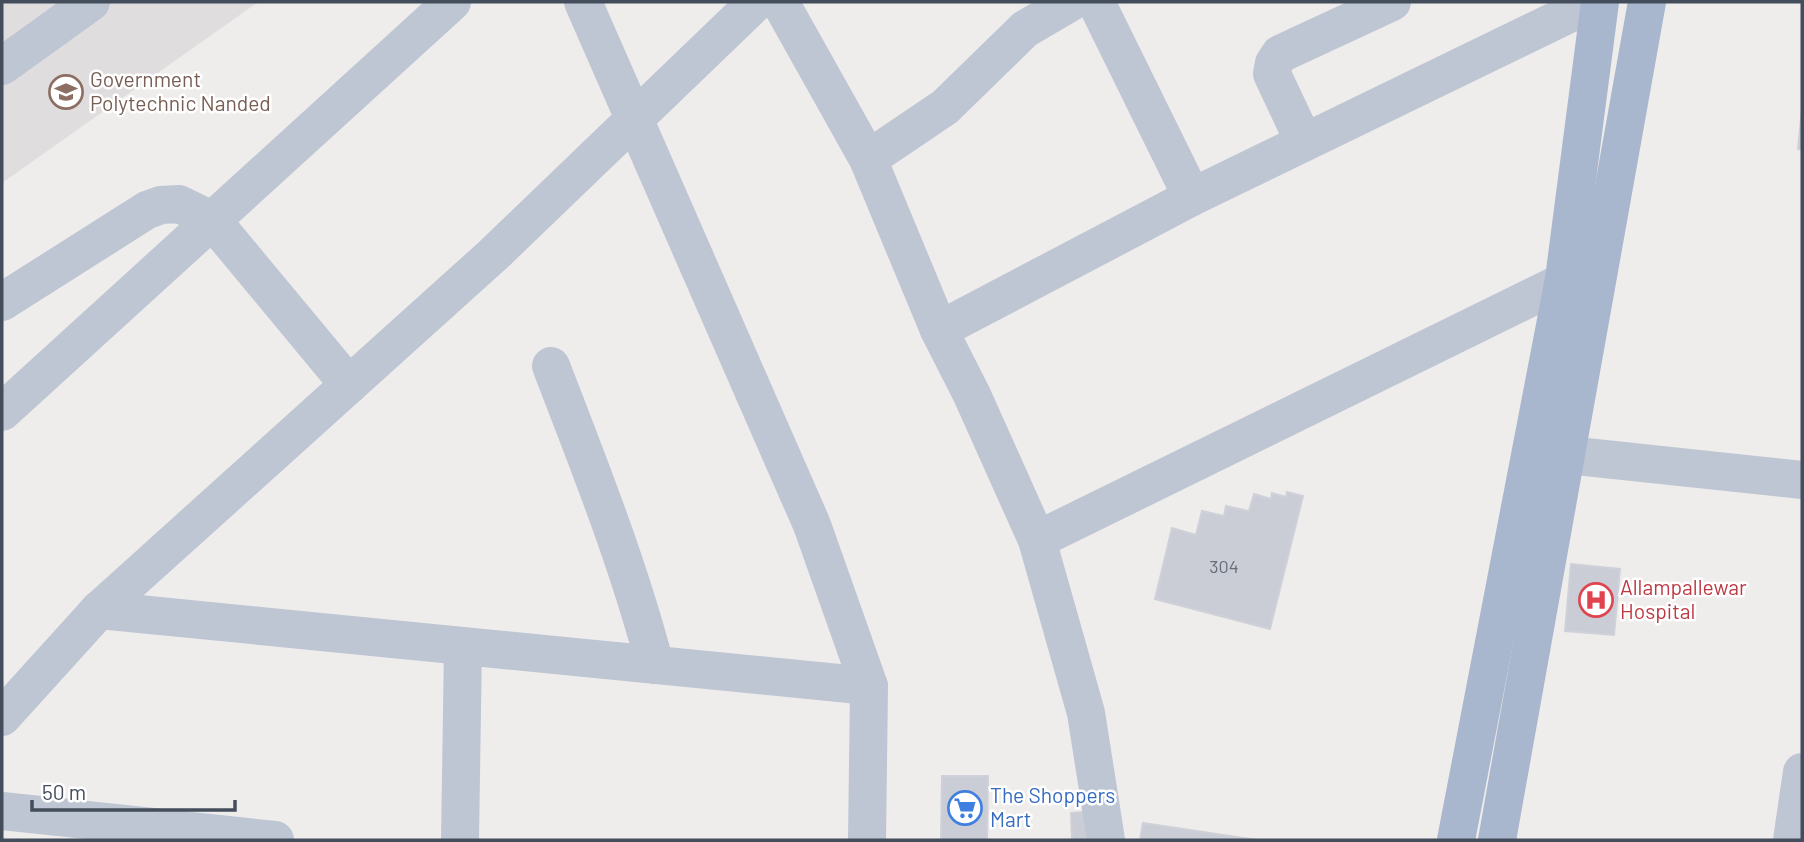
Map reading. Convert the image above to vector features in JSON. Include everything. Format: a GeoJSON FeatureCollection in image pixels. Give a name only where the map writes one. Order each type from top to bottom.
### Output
{"type":"FeatureCollection","features":[{"type":"Feature","properties":{"kind":"main road"},"geometry":{"type":"LineString","coordinates":[[1456,840],[1564,279],[1600,2]]}},
{"type":"Feature","properties":{"kind":"main road"},"geometry":{"type":"LineString","coordinates":[[1497,840],[1647,2]]}},
{"type":"Feature","properties":{"kind":"street"},"geometry":{"type":"LineString","coordinates":[[2,412],[452,2]]}},
{"type":"Feature","properties":{"kind":"street"},"geometry":{"type":"LineString","coordinates":[[583,2],[812,525],[870,686],[867,840]]}},
{"type":"Feature","properties":{"kind":"street"},"geometry":{"type":"LineString","coordinates":[[2,716],[99,610],[493,255],[756,2]]}},
{"type":"Feature","properties":{"kind":"street"},"geometry":{"type":"LineString","coordinates":[[780,2],[868,159],[939,330],[972,395],[1037,540],[1086,713],[1106,840]]}},
{"type":"Feature","properties":{"kind":"street"},"geometry":{"type":"LineString","coordinates":[[868,159],[945,107],[1025,29],[1071,2]]}},
{"type":"Feature","properties":{"kind":"street"},"geometry":{"type":"LineString","coordinates":[[1096,2],[1192,197]]}},
{"type":"Feature","properties":{"kind":"street"},"geometry":{"type":"LineString","coordinates":[[1304,142],[1272,74],[1274,62],[1280,54],[1392,2]]}},
{"type":"Feature","properties":{"kind":"street"},"geometry":{"type":"LineString","coordinates":[[939,330],[1192,197],[1594,2]]}},
{"type":"Feature","properties":{"kind":"street"},"geometry":{"type":"LineString","coordinates":[[2,66],[68,9]]}},
{"type":"Feature","properties":{"kind":"street"},"geometry":{"type":"LineString","coordinates":[[2,302],[147,210],[161,205],[179,204],[212,220],[349,385]]}},
{"type":"Feature","properties":{"kind":"street"},"geometry":{"type":"LineString","coordinates":[[1037,540],[1601,263]]}},
{"type":"Feature","properties":{"kind":"street"},"geometry":{"type":"LineString","coordinates":[[551,366],[616,535],[655,665]]}},
{"type":"Feature","properties":{"kind":"street"},"geometry":{"type":"LineString","coordinates":[[1567,456],[1802,480]]}},
{"type":"Feature","properties":{"kind":"street"},"geometry":{"type":"LineString","coordinates":[[99,610],[870,686]]}},
{"type":"Feature","properties":{"kind":"street"},"geometry":{"type":"LineString","coordinates":[[460,840],[463,646]]}},
{"type":"Feature","properties":{"kind":"street"},"geometry":{"type":"LineString","coordinates":[[1792,840],[1802,772]]}},
{"type":"Feature","properties":{"kind":"street"},"geometry":{"type":"LineString","coordinates":[[16,821],[255,839]]}},
{"type":"Feature","properties":{"kind":"shaded area","name":"Government Polytechnic Nanded"},"geometry":{"type":"Polygon","coordinates":[[[2,2],[258,2],[2,183],[2,2]]]}},
{"type":"Feature","properties":{"kind":"building"},"geometry":{"type":"Polygon","coordinates":[[[1802,108],[1802,150],[1798,149],[1802,108]]]}},
{"type":"Feature","properties":{"kind":"building"},"geometry":{"type":"Polygon","coordinates":[[[1287,492],[1303,496],[1270,629],[1155,599],[1172,528],[1196,535],[1202,511],[1224,516],[1226,506],[1249,511],[1254,494],[1271,499],[1272,493],[1286,497],[1287,492]]]}},
{"type":"Feature","properties":{"kind":"building"},"geometry":{"type":"Polygon","coordinates":[[[1571,564],[1620,569],[1614,635],[1565,631],[1571,564]]]}},
{"type":"Feature","properties":{"kind":"building","name":"The Shoppers Mart"},"geometry":{"type":"Polygon","coordinates":[[[942,776],[988,776],[987,840],[941,840],[942,776]]]}},
{"type":"Feature","properties":{"kind":"building"},"geometry":{"type":"Polygon","coordinates":[[[1098,811],[1099,840],[1072,840],[1071,813],[1098,811]]]}},
{"type":"Feature","properties":{"kind":"building"},"geometry":{"type":"Polygon","coordinates":[[[1143,823],[1257,840],[1140,840],[1143,823]]]}},
{"type":"Feature","properties":{"kind":"place","name":"Government Polytechnic Nanded"},"geometry":{"type":"Point","coordinates":[66,92]}},
{"type":"Feature","properties":{"kind":"place","name":"Allampallewar Hospital"},"geometry":{"type":"Point","coordinates":[1596,600]}},
{"type":"Feature","properties":{"kind":"place","name":"The Shoppers Mart"},"geometry":{"type":"Point","coordinates":[965,808]}}]}
